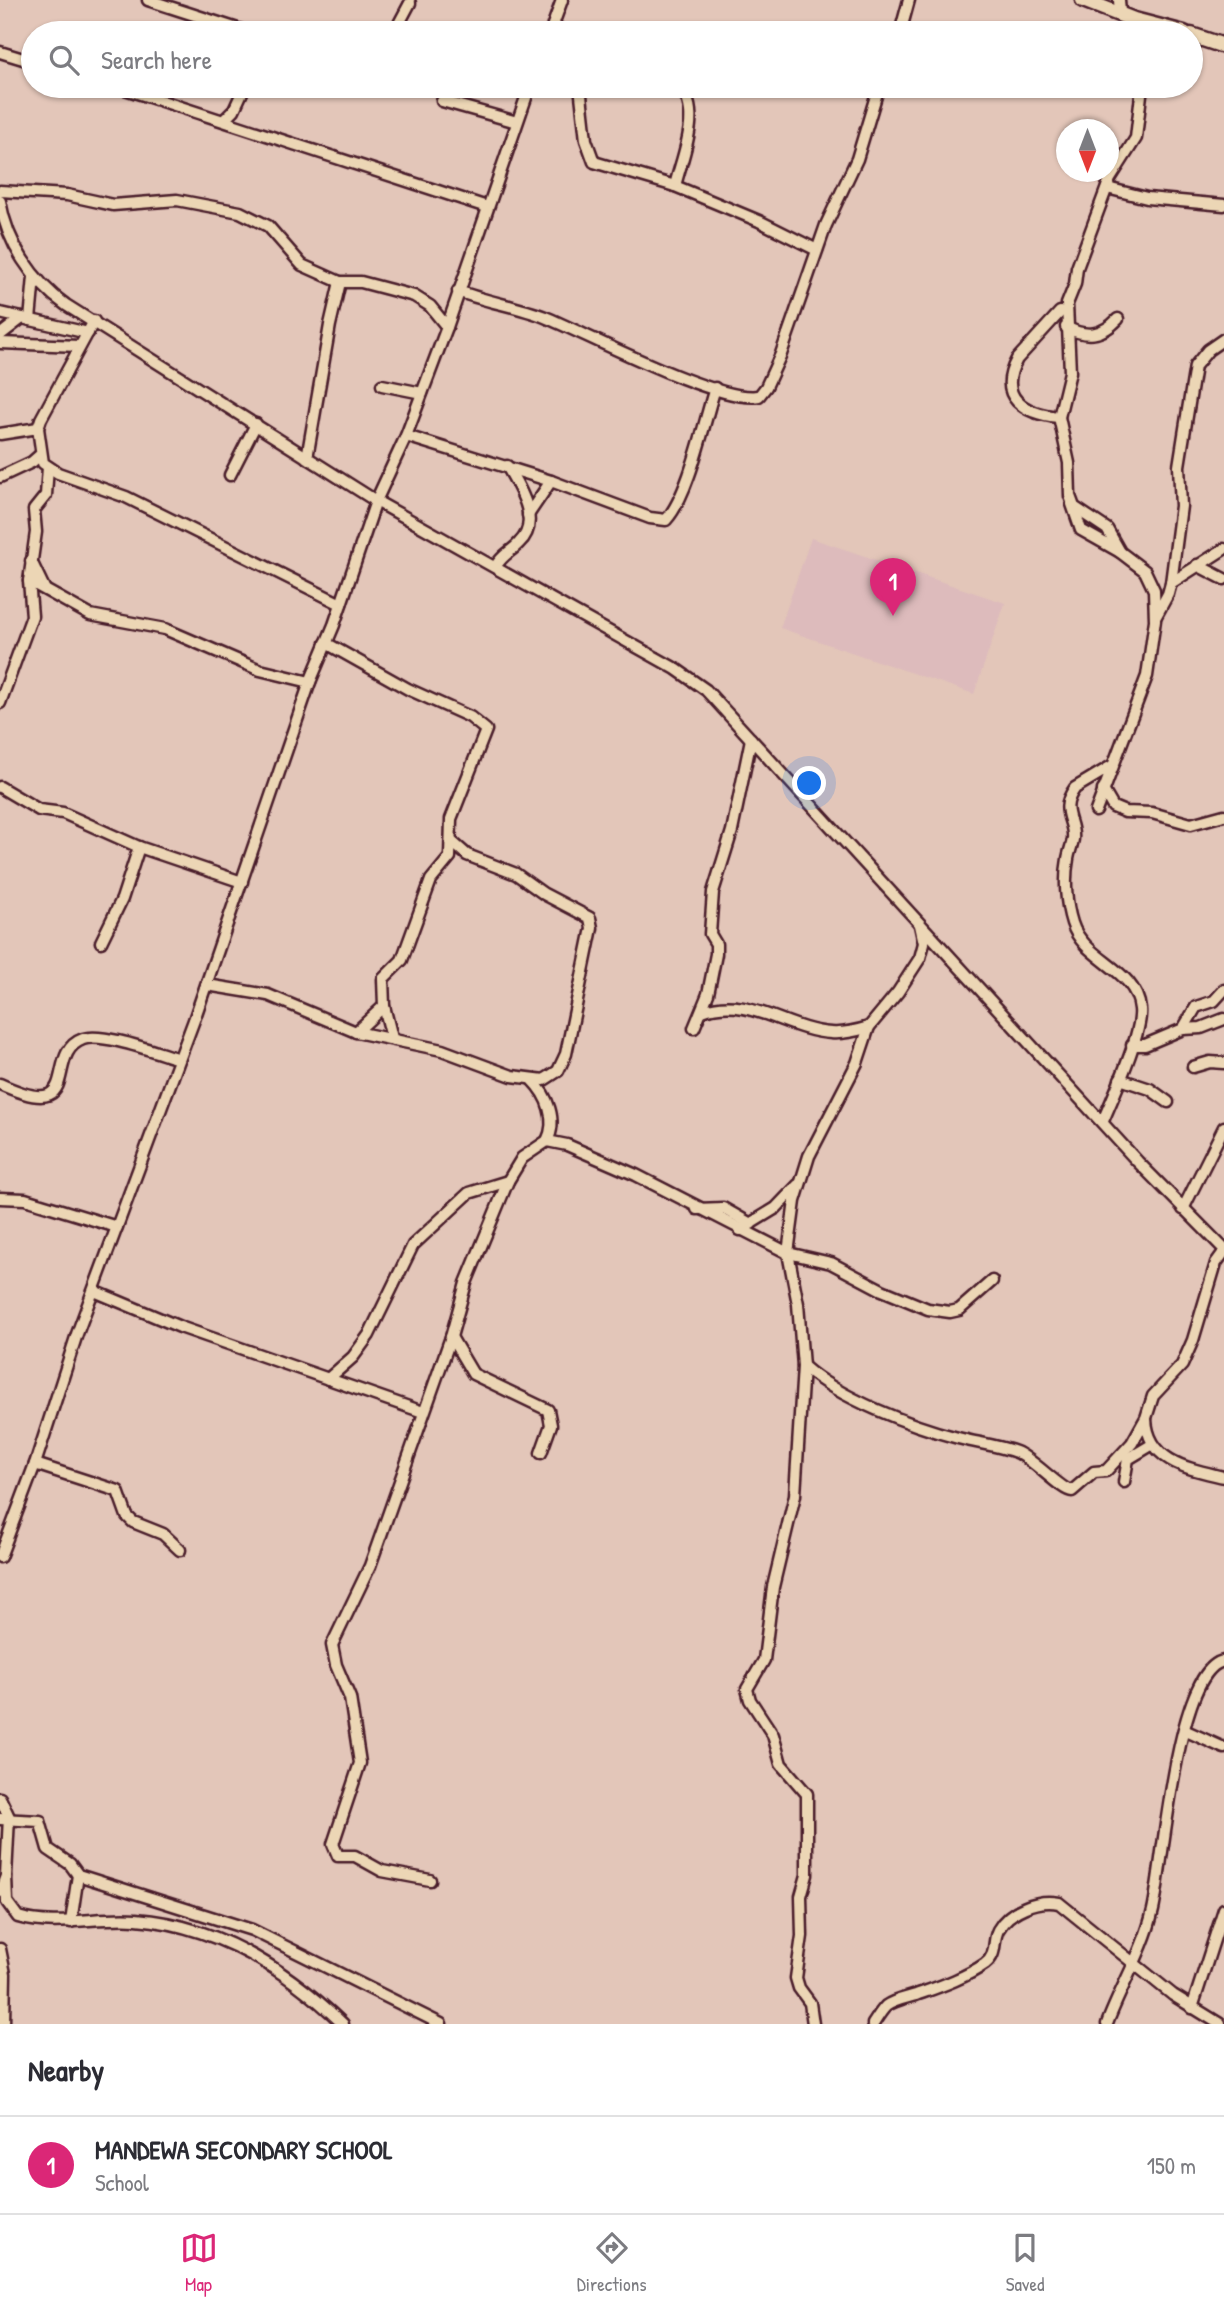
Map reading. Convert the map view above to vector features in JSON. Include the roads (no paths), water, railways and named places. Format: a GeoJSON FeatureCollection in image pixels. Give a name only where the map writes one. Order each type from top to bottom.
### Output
{"type":"FeatureCollection","features":[{"type":"Feature","properties":{"kind":"main road"},"geometry":{"type":"LineString","coordinates":[[1083,0],[1119,6],[1135,21]]}},
{"type":"Feature","properties":{"kind":"main road"},"geometry":{"type":"LineString","coordinates":[[1203,39],[1224,46]]}},
{"type":"Feature","properties":{"kind":"street"},"geometry":{"type":"LineString","coordinates":[[148,0],[213,21]]}},
{"type":"Feature","properties":{"kind":"street"},"geometry":{"type":"LineString","coordinates":[[560,21],[562,0]]}},
{"type":"Feature","properties":{"kind":"street"},"geometry":{"type":"LineString","coordinates":[[903,21],[909,0]]}},
{"type":"Feature","properties":{"kind":"street"},"geometry":{"type":"LineString","coordinates":[[400,21],[410,3]]}},
{"type":"Feature","properties":{"kind":"street"},"geometry":{"type":"LineString","coordinates":[[0,52],[21,58]]}},
{"type":"Feature","properties":{"kind":"street"},"geometry":{"type":"LineString","coordinates":[[154,98],[487,207]]}},
{"type":"Feature","properties":{"kind":"street"},"geometry":{"type":"LineString","coordinates":[[224,120],[234,110],[240,98]]}},
{"type":"Feature","properties":{"kind":"street"},"geometry":{"type":"LineString","coordinates":[[0,1557],[206,985],[310,682],[341,604],[376,501],[406,436],[447,327],[526,98]]}},
{"type":"Feature","properties":{"kind":"street"},"geometry":{"type":"LineString","coordinates":[[581,98],[586,140],[594,162],[675,186],[759,220],[817,250]]}},
{"type":"Feature","properties":{"kind":"street"},"geometry":{"type":"LineString","coordinates":[[675,186],[691,118],[688,98]]}},
{"type":"Feature","properties":{"kind":"street"},"geometry":{"type":"LineString","coordinates":[[458,290],[490,303],[543,316],[632,356],[715,388],[749,397],[759,396],[766,387],[789,332],[817,250],[857,159],[875,98]]}},
{"type":"Feature","properties":{"kind":"street"},"geometry":{"type":"LineString","coordinates":[[1096,811],[1110,767],[1147,676],[1154,620],[1152,582],[1145,571],[1120,552],[1081,530],[1072,502],[1069,463],[1059,417],[1070,372],[1067,303],[1107,188],[1136,138],[1141,98]]}},
{"type":"Feature","properties":{"kind":"street"},"geometry":{"type":"LineString","coordinates":[[442,101],[517,122]]}},
{"type":"Feature","properties":{"kind":"street"},"geometry":{"type":"LineString","coordinates":[[1107,188],[1147,198],[1224,205]]}},
{"type":"Feature","properties":{"kind":"street"},"geometry":{"type":"LineString","coordinates":[[0,191],[67,195],[113,205],[177,200],[240,212],[268,226],[298,262],[341,282],[362,282],[414,296],[430,306],[447,327]]}},
{"type":"Feature","properties":{"kind":"street"},"geometry":{"type":"LineString","coordinates":[[0,201],[3,222],[16,249],[34,277],[47,291],[376,501],[496,566],[693,680],[722,705],[774,767],[1224,1250],[1216,1263],[1182,1365],[1153,1396],[1146,1419],[1132,1443],[1109,1469],[1094,1472],[1074,1490],[1067,1491],[1021,1454],[918,1424],[836,1391],[803,1366]]}},
{"type":"Feature","properties":{"kind":"street"},"geometry":{"type":"LineString","coordinates":[[0,335],[26,319],[34,277]]}},
{"type":"Feature","properties":{"kind":"street"},"geometry":{"type":"LineString","coordinates":[[307,458],[330,326],[341,282]]}},
{"type":"Feature","properties":{"kind":"street"},"geometry":{"type":"LineString","coordinates":[[1059,417],[1028,411],[1020,405],[1011,386],[1017,359],[1060,312]]}},
{"type":"Feature","properties":{"kind":"street"},"geometry":{"type":"LineString","coordinates":[[0,313],[88,333]]}},
{"type":"Feature","properties":{"kind":"street"},"geometry":{"type":"LineString","coordinates":[[1066,327],[1078,333],[1096,334],[1105,331],[1118,319]]}},
{"type":"Feature","properties":{"kind":"street"},"geometry":{"type":"LineString","coordinates":[[94,321],[38,428],[40,455],[48,467],[126,497],[341,604]]}},
{"type":"Feature","properties":{"kind":"street"},"geometry":{"type":"LineString","coordinates":[[1154,620],[1171,583],[1181,506],[1179,466],[1195,366],[1208,350],[1224,339]]}},
{"type":"Feature","properties":{"kind":"street"},"geometry":{"type":"LineString","coordinates":[[0,343],[79,346]]}},
{"type":"Feature","properties":{"kind":"street"},"geometry":{"type":"LineString","coordinates":[[383,385],[422,393]]}},
{"type":"Feature","properties":{"kind":"street"},"geometry":{"type":"LineString","coordinates":[[406,436],[507,466],[650,518],[666,520],[673,512],[689,471],[715,388]]}},
{"type":"Feature","properties":{"kind":"street"},"geometry":{"type":"LineString","coordinates":[[230,475],[256,424]]}},
{"type":"Feature","properties":{"kind":"street"},"geometry":{"type":"LineString","coordinates":[[0,433],[38,428]]}},
{"type":"Feature","properties":{"kind":"street"},"geometry":{"type":"LineString","coordinates":[[0,477],[32,462],[40,455]]}},
{"type":"Feature","properties":{"kind":"street"},"geometry":{"type":"LineString","coordinates":[[507,466],[528,515]]}},
{"type":"Feature","properties":{"kind":"street"},"geometry":{"type":"LineString","coordinates":[[0,703],[3,679],[32,616],[29,581],[36,532],[34,510],[46,495],[48,467]]}},
{"type":"Feature","properties":{"kind":"street"},"geometry":{"type":"LineString","coordinates":[[496,566],[501,557],[525,536],[528,515],[551,481]]}},
{"type":"Feature","properties":{"kind":"street"},"geometry":{"type":"LineString","coordinates":[[1072,502],[1078,510],[1107,529],[1120,552]]}},
{"type":"Feature","properties":{"kind":"street"},"geometry":{"type":"LineString","coordinates":[[1171,583],[1224,549]]}},
{"type":"Feature","properties":{"kind":"street"},"geometry":{"type":"LineString","coordinates":[[31,561],[44,588]]}},
{"type":"Feature","properties":{"kind":"street"},"geometry":{"type":"LineString","coordinates":[[1196,565],[1224,579]]}},
{"type":"Feature","properties":{"kind":"street"},"geometry":{"type":"LineString","coordinates":[[29,581],[90,615],[164,629],[260,670],[310,682]]}},
{"type":"Feature","properties":{"kind":"street"},"geometry":{"type":"LineString","coordinates":[[326,643],[408,689],[470,716],[486,730],[451,819],[450,857],[431,880],[408,948],[396,968],[383,979],[384,1006],[392,1038]]}},
{"type":"Feature","properties":{"kind":"street"},"geometry":{"type":"LineString","coordinates":[[694,1028],[702,1011],[716,954],[716,944],[710,934],[713,892],[732,831],[751,738]]}},
{"type":"Feature","properties":{"kind":"street"},"geometry":{"type":"LineString","coordinates":[[1103,1121],[1132,1045],[1141,1012],[1136,995],[1113,967],[1087,950],[1078,938],[1067,895],[1066,871],[1073,836],[1067,814],[1070,797],[1075,788],[1110,767]]}},
{"type":"Feature","properties":{"kind":"street"},"geometry":{"type":"LineString","coordinates":[[0,788],[39,810],[63,813],[139,847],[242,882]]}},
{"type":"Feature","properties":{"kind":"street"},"geometry":{"type":"LineString","coordinates":[[1103,790],[1113,807],[1125,812],[1152,813],[1191,824],[1224,815]]}},
{"type":"Feature","properties":{"kind":"street"},"geometry":{"type":"LineString","coordinates":[[451,842],[467,855],[516,874],[558,903],[585,914],[592,923],[573,1026],[561,1065],[553,1076],[532,1080]]}},
{"type":"Feature","properties":{"kind":"street"},"geometry":{"type":"LineString","coordinates":[[101,942],[125,891],[139,847]]}},
{"type":"Feature","properties":{"kind":"street"},"geometry":{"type":"LineString","coordinates":[[813,2024],[810,2003],[799,1988],[796,1978],[802,1936],[801,1896],[807,1875],[807,1794],[781,1764],[773,1735],[750,1700],[747,1689],[764,1660],[773,1587],[794,1507],[803,1366],[797,1292],[789,1253],[801,1181],[818,1136],[857,1063],[869,1027],[898,992],[920,958],[924,943],[919,921]]}},
{"type":"Feature","properties":{"kind":"street"},"geometry":{"type":"LineString","coordinates":[[206,985],[268,995],[356,1032],[442,1050],[532,1080],[546,1094],[550,1135],[547,1141],[522,1158],[508,1181],[466,1283],[451,1337],[370,1566],[332,1645],[336,1665],[350,1698],[360,1763],[334,1844],[338,1856],[355,1856],[382,1871],[430,1880]]}},
{"type":"Feature","properties":{"kind":"street"},"geometry":{"type":"LineString","coordinates":[[1183,1028],[1196,1007],[1214,1001],[1224,990]]}},
{"type":"Feature","properties":{"kind":"street"},"geometry":{"type":"LineString","coordinates":[[702,1011],[737,1004],[833,1034],[869,1027]]}},
{"type":"Feature","properties":{"kind":"street"},"geometry":{"type":"LineString","coordinates":[[356,1032],[384,1006]]}},
{"type":"Feature","properties":{"kind":"street"},"geometry":{"type":"LineString","coordinates":[[1132,1045],[1145,1045],[1183,1028],[1201,1028],[1224,1019]]}},
{"type":"Feature","properties":{"kind":"street"},"geometry":{"type":"LineString","coordinates":[[0,1084],[31,1096],[48,1096],[56,1090],[61,1080],[66,1055],[74,1045],[84,1039],[108,1040],[179,1059]]}},
{"type":"Feature","properties":{"kind":"street"},"geometry":{"type":"LineString","coordinates":[[1192,1067],[1210,1062],[1224,1063]]}},
{"type":"Feature","properties":{"kind":"street"},"geometry":{"type":"LineString","coordinates":[[1120,1079],[1150,1089],[1168,1102]]}},
{"type":"Feature","properties":{"kind":"street"},"geometry":{"type":"LineString","coordinates":[[1183,1209],[1224,1127]]}},
{"type":"Feature","properties":{"kind":"street"},"geometry":{"type":"LineString","coordinates":[[547,1141],[567,1145],[636,1175],[697,1209],[789,1253],[831,1263],[882,1290],[939,1312],[959,1310],[992,1281]]}},
{"type":"Feature","properties":{"kind":"street"},"geometry":{"type":"LineString","coordinates":[[328,1380],[353,1357],[369,1335],[396,1274],[413,1245],[469,1193],[508,1181]]}},
{"type":"Feature","properties":{"kind":"street"},"geometry":{"type":"LineString","coordinates":[[740,1230],[776,1208],[801,1181]]}},
{"type":"Feature","properties":{"kind":"street"},"geometry":{"type":"LineString","coordinates":[[0,1198],[25,1199],[117,1227]]}},
{"type":"Feature","properties":{"kind":"street"},"geometry":{"type":"LineString","coordinates":[[697,1209],[723,1208],[751,1224]]}},
{"type":"Feature","properties":{"kind":"street"},"geometry":{"type":"LineString","coordinates":[[94,1291],[142,1313],[424,1412]]}},
{"type":"Feature","properties":{"kind":"street"},"geometry":{"type":"LineString","coordinates":[[451,1337],[473,1374],[548,1410],[551,1425],[541,1452]]}},
{"type":"Feature","properties":{"kind":"street"},"geometry":{"type":"LineString","coordinates":[[1146,1419],[1153,1444],[1186,1469],[1224,1478]]}},
{"type":"Feature","properties":{"kind":"street"},"geometry":{"type":"LineString","coordinates":[[1124,1482],[1128,1459],[1153,1444]]}},
{"type":"Feature","properties":{"kind":"street"},"geometry":{"type":"LineString","coordinates":[[35,1464],[118,1491],[127,1516],[133,1522],[163,1534],[180,1550]]}},
{"type":"Feature","properties":{"kind":"street"},"geometry":{"type":"LineString","coordinates":[[1107,2024],[1153,1912],[1163,1835],[1184,1730],[1206,1673],[1215,1663],[1224,1661]]}},
{"type":"Feature","properties":{"kind":"street"},"geometry":{"type":"LineString","coordinates":[[1184,1730],[1224,1748]]}},
{"type":"Feature","properties":{"kind":"street"},"geometry":{"type":"LineString","coordinates":[[0,1798],[4,1818],[7,1902],[18,1917],[71,1922],[136,1919],[171,1925],[220,1941],[253,1954],[285,1974],[311,1993],[344,2024]]}},
{"type":"Feature","properties":{"kind":"street"},"geometry":{"type":"LineString","coordinates":[[4,1818],[41,1821],[48,1849],[70,1864],[78,1875],[252,1930],[441,2024]]}},
{"type":"Feature","properties":{"kind":"street"},"geometry":{"type":"LineString","coordinates":[[71,1922],[78,1875]]}},
{"type":"Feature","properties":{"kind":"street"},"geometry":{"type":"LineString","coordinates":[[0,1892],[6,1877]]}},
{"type":"Feature","properties":{"kind":"street"},"geometry":{"type":"LineString","coordinates":[[873,2024],[885,2007],[958,1979],[988,1962],[994,1952],[998,1931],[1006,1920],[1020,1910],[1047,1902],[1059,1903],[1192,2008],[1211,2022],[1220,2024]]}},
{"type":"Feature","properties":{"kind":"street"},"geometry":{"type":"LineString","coordinates":[[1192,2008],[1224,1909]]}},
{"type":"Feature","properties":{"kind":"street"},"geometry":{"type":"LineString","coordinates":[[0,1949],[5,1974],[4,2024]]}},
{"type":"Feature","properties":{"kind":"place","name":"MANDEWA SECONDARY SCHOOL"},"geometry":{"type":"Point","coordinates":[893,616]}}]}
